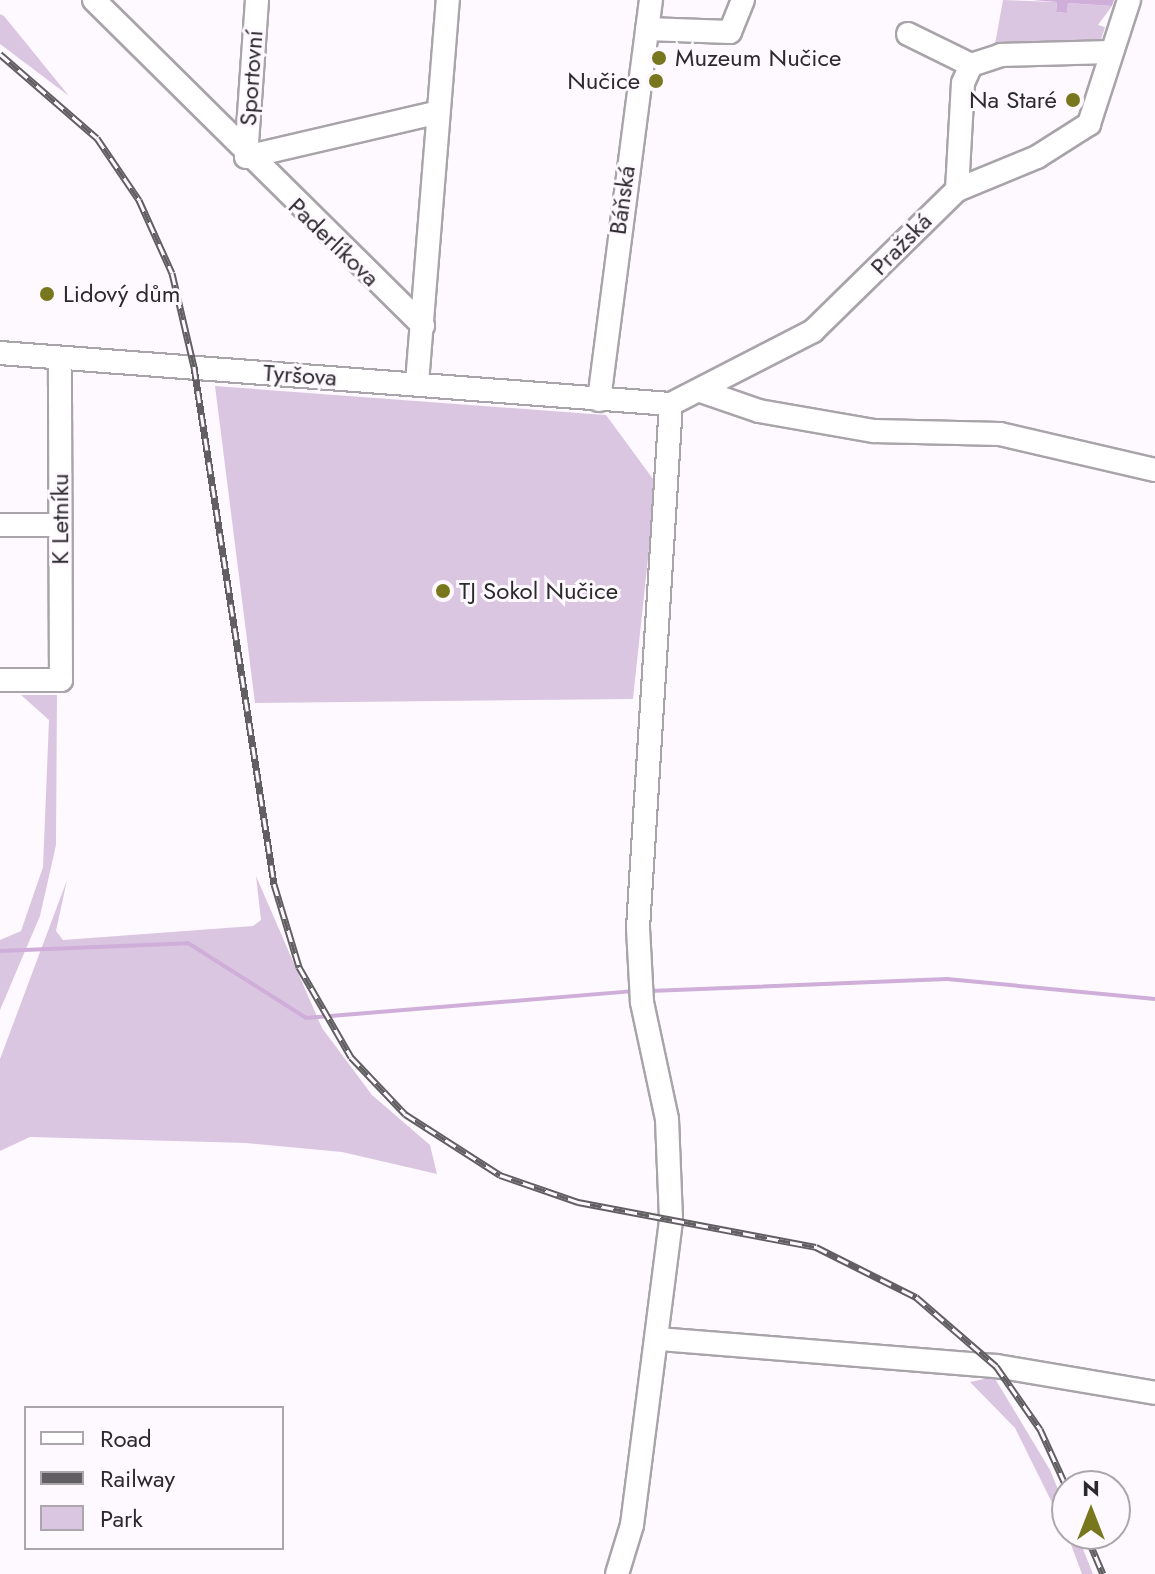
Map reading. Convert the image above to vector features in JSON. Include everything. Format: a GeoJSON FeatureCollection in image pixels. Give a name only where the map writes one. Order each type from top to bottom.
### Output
{"type":"FeatureCollection","features":[{"type":"Feature","properties":{"kind":"street","name":"Paderlíkova"},"geometry":{"type":"LineString","coordinates":[[94,0],[246,157],[423,326]]}},
{"type":"Feature","properties":{"kind":"street","name":"Sportovní"},"geometry":{"type":"LineString","coordinates":[[246,157],[257,0]]}},
{"type":"Feature","properties":{"kind":"street"},"geometry":{"type":"LineString","coordinates":[[417,383],[435,113],[448,0]]}},
{"type":"Feature","properties":{"kind":"street","name":"Báňská"},"geometry":{"type":"LineString","coordinates":[[599,400],[651,0]]}},
{"type":"Feature","properties":{"kind":"street"},"geometry":{"type":"LineString","coordinates":[[647,29],[730,32],[743,0]]}},
{"type":"Feature","properties":{"kind":"street","name":"Pražská"},"geometry":{"type":"LineString","coordinates":[[599,400],[671,404],[701,391],[829,319],[957,190],[1037,157],[1089,124],[1129,0]]}},
{"type":"Feature","properties":{"kind":"street"},"geometry":{"type":"LineString","coordinates":[[908,34],[971,65],[1028,54],[1110,52]]}},
{"type":"Feature","properties":{"kind":"street"},"geometry":{"type":"LineString","coordinates":[[957,190],[963,83],[971,65]]}},
{"type":"Feature","properties":{"kind":"street"},"geometry":{"type":"LineString","coordinates":[[246,157],[435,113]]}},
{"type":"Feature","properties":{"kind":"street","name":"Tyršova"},"geometry":{"type":"LineString","coordinates":[[0,353],[417,383],[599,400]]}},
{"type":"Feature","properties":{"kind":"street","name":"K Letníku"},"geometry":{"type":"LineString","coordinates":[[0,680],[61,680],[60,358]]}},
{"type":"Feature","properties":{"kind":"street"},"geometry":{"type":"LineString","coordinates":[[701,391],[759,411],[860,429],[1000,434],[1155,470]]}},
{"type":"Feature","properties":{"kind":"street"},"geometry":{"type":"LineString","coordinates":[[617,1574],[632,1525],[659,1339],[670,1146],[640,992],[671,404]]}},
{"type":"Feature","properties":{"kind":"street"},"geometry":{"type":"LineString","coordinates":[[0,525],[59,525]]}},
{"type":"Feature","properties":{"kind":"street"},"geometry":{"type":"LineString","coordinates":[[659,1339],[996,1366],[1155,1393]]}},
{"type":"Feature","properties":{"kind":"green space"},"geometry":{"type":"Polygon","coordinates":[[[1003,0],[1057,2],[1056,12],[1067,13],[1068,3],[1112,6],[1098,25],[1105,27],[1099,46],[995,44],[1003,0]]]}},
{"type":"Feature","properties":{"kind":"green space"},"geometry":{"type":"Polygon","coordinates":[[[0,14],[4,16],[69,96],[0,44],[0,14]]]}},
{"type":"Feature","properties":{"kind":"green space","name":"TJ Sokol Nučice"},"geometry":{"type":"Polygon","coordinates":[[[215,386],[606,415],[656,483],[633,699],[255,703],[215,386]]]}},
{"type":"Feature","properties":{"kind":"green space"},"geometry":{"type":"Polygon","coordinates":[[[21,695],[57,695],[56,845],[40,916],[0,1010],[0,940],[21,931],[43,867],[49,720],[21,695]]]}},
{"type":"Feature","properties":{"kind":"green space"},"geometry":{"type":"Polygon","coordinates":[[[256,876],[322,1028],[372,1095],[430,1145],[437,1174],[342,1152],[246,1143],[30,1137],[0,1151],[0,1059],[67,880],[56,931],[63,940],[253,926],[261,920],[256,876]]]}},
{"type":"Feature","properties":{"kind":"green space"},"geometry":{"type":"Polygon","coordinates":[[[994,1377],[1050,1470],[1051,1501],[1015,1428],[970,1382],[994,1377]]]}},
{"type":"Feature","properties":{"kind":"green space"},"geometry":{"type":"Polygon","coordinates":[[[1073,1550],[1083,1550],[1093,1574],[1082,1574],[1073,1550]]]}},
{"type":"Feature","properties":{"kind":"shaded area"},"geometry":{"type":"Polygon","coordinates":[[[1032,0],[1114,0],[1112,6],[1068,3],[1067,13],[1056,12],[1057,2],[1032,0]]]}},
{"type":"Feature","properties":{"kind":"waterway"},"geometry":{"type":"LineString","coordinates":[[0,951],[188,943],[306,1018],[633,991]]}},
{"type":"Feature","properties":{"kind":"waterway"},"geometry":{"type":"LineString","coordinates":[[650,991],[947,979],[1155,999]]}},
{"type":"Feature","properties":{"kind":"railway"},"geometry":{"type":"LineString","coordinates":[[0,54],[97,138],[139,200],[172,273],[194,367],[274,884],[299,967],[351,1057],[405,1114],[500,1175],[578,1202],[816,1247],[916,1297],[996,1366],[1040,1429],[1059,1470]]}},
{"type":"Feature","properties":{"kind":"railway"},"geometry":{"type":"LineString","coordinates":[[1093,1550],[1103,1574]]}},
{"type":"Feature","properties":{"kind":"place","name":"Muzeum Nučice"},"geometry":{"type":"Point","coordinates":[659,58]}},
{"type":"Feature","properties":{"kind":"place","name":"Nučice"},"geometry":{"type":"Point","coordinates":[656,81]}},
{"type":"Feature","properties":{"kind":"place","name":"Na Staré"},"geometry":{"type":"Point","coordinates":[1073,100]}},
{"type":"Feature","properties":{"kind":"place","name":"Lidový dům"},"geometry":{"type":"Point","coordinates":[47,294]}},
{"type":"Feature","properties":{"kind":"place","name":"TJ Sokol Nučice"},"geometry":{"type":"Point","coordinates":[443,591]}}]}
